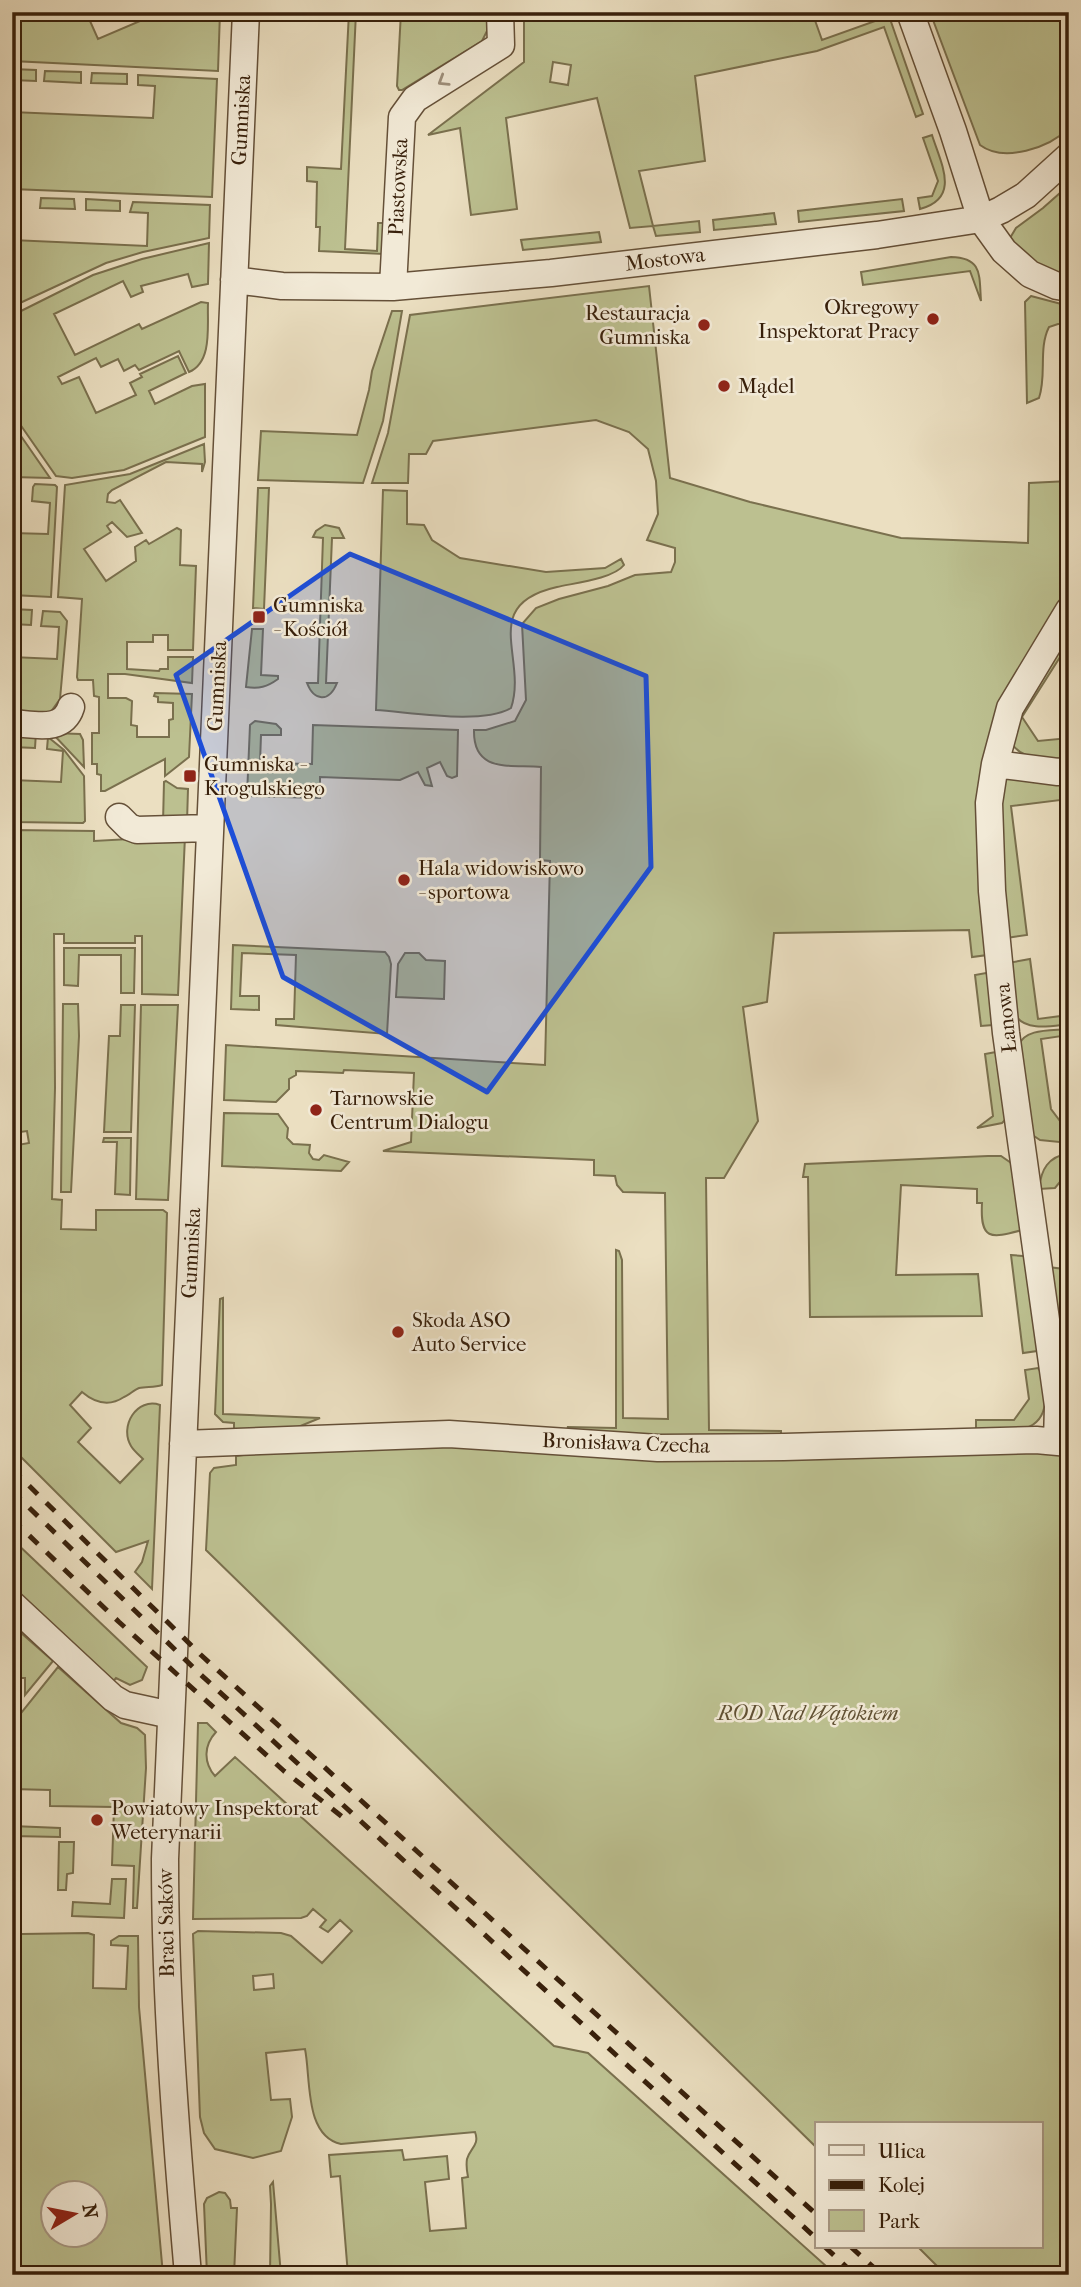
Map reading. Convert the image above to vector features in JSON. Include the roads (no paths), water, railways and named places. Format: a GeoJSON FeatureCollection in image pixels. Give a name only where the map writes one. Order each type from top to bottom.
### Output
{"type":"FeatureCollection","features":[{"type":"Feature","properties":{"kind":"street","name":"Gumniska"},"geometry":{"type":"LineString","coordinates":[[183,1444],[246,12]]}},
{"type":"Feature","properties":{"kind":"street","name":"Piastowska"},"geometry":{"type":"LineString","coordinates":[[393,287],[402,117],[415,99],[500,45],[500,12]]}},
{"type":"Feature","properties":{"kind":"street"},"geometry":{"type":"LineString","coordinates":[[910,12],[981,219],[1004,251],[1030,274],[1057,286],[1069,288]]}},
{"type":"Feature","properties":{"kind":"street","name":"Mostowa"},"geometry":{"type":"LineString","coordinates":[[234,279],[282,286],[393,287],[551,273],[877,235],[981,219],[1026,195],[1067,158]]}},
{"type":"Feature","properties":{"kind":"street","name":"Łanowa"},"geometry":{"type":"LineString","coordinates":[[1063,1442],[1006,1033],[992,891],[989,803],[995,764],[1010,708],[1069,610]]}},
{"type":"Feature","properties":{"kind":"street"},"geometry":{"type":"LineString","coordinates":[[12,723],[55,725],[65,720],[71,707]]}},
{"type":"Feature","properties":{"kind":"street"},"geometry":{"type":"LineString","coordinates":[[995,764],[1069,771]]}},
{"type":"Feature","properties":{"kind":"street"},"geometry":{"type":"LineString","coordinates":[[119,817],[129,827],[137,830],[210,828]]}},
{"type":"Feature","properties":{"kind":"street","name":"Bronisława Czecha"},"geometry":{"type":"LineString","coordinates":[[183,1444],[449,1434],[658,1448],[1036,1440],[1063,1442]]}},
{"type":"Feature","properties":{"kind":"street","name":"Braci Saków"},"geometry":{"type":"LineString","coordinates":[[183,1444],[165,1859],[166,1972],[188,2275]]}},
{"type":"Feature","properties":{"kind":"street"},"geometry":{"type":"LineString","coordinates":[[12,1604],[113,1698],[125,1705],[171,1715]]}},
{"type":"Feature","properties":{"kind":"railway"},"geometry":{"type":"LineString","coordinates":[[12,1469],[201,1655],[815,2213]]}},
{"type":"Feature","properties":{"kind":"railway"},"geometry":{"type":"LineString","coordinates":[[12,1491],[200,1674],[815,2237]]}},
{"type":"Feature","properties":{"kind":"railway"},"geometry":{"type":"LineString","coordinates":[[12,1519],[119,1622],[284,1771],[345,1819]]}},
{"type":"Feature","properties":{"kind":"railway"},"geometry":{"type":"LineString","coordinates":[[826,2248],[855,2275]]}},
{"type":"Feature","properties":{"kind":"railway"},"geometry":{"type":"LineString","coordinates":[[852,2248],[882,2275]]}},
{"type":"Feature","properties":{"kind":"place","name":"Okregowy Inspektorat Pracy"},"geometry":{"type":"Point","coordinates":[933,319]}},
{"type":"Feature","properties":{"kind":"place","name":"Restauracja Gumniska"},"geometry":{"type":"Point","coordinates":[704,325]}},
{"type":"Feature","properties":{"kind":"place","name":"Mądel"},"geometry":{"type":"Point","coordinates":[724,386]}},
{"type":"Feature","properties":{"kind":"place","name":"Gumniska - Kościół"},"geometry":{"type":"Point","coordinates":[259,617]}},
{"type":"Feature","properties":{"kind":"place","name":"Gumniska - Krogulskiego"},"geometry":{"type":"Point","coordinates":[190,776]}},
{"type":"Feature","properties":{"kind":"place","name":"Hala widowiskowo - sportowa"},"geometry":{"type":"Point","coordinates":[404,880]}},
{"type":"Feature","properties":{"kind":"place","name":"Tarnowskie Centrum Dialogu"},"geometry":{"type":"Point","coordinates":[316,1110]}},
{"type":"Feature","properties":{"kind":"place","name":"Skoda ASO Auto Service"},"geometry":{"type":"Point","coordinates":[398,1332]}},
{"type":"Feature","properties":{"kind":"place","name":"Powiatowy Inspektorat Weterynarii"},"geometry":{"type":"Point","coordinates":[97,1820]}},
{"type":"Feature","properties":{"kind":"park label","name":"ROD Nad Wątokiem"},"geometry":{"type":"Point","coordinates":[808,1713]}}]}
